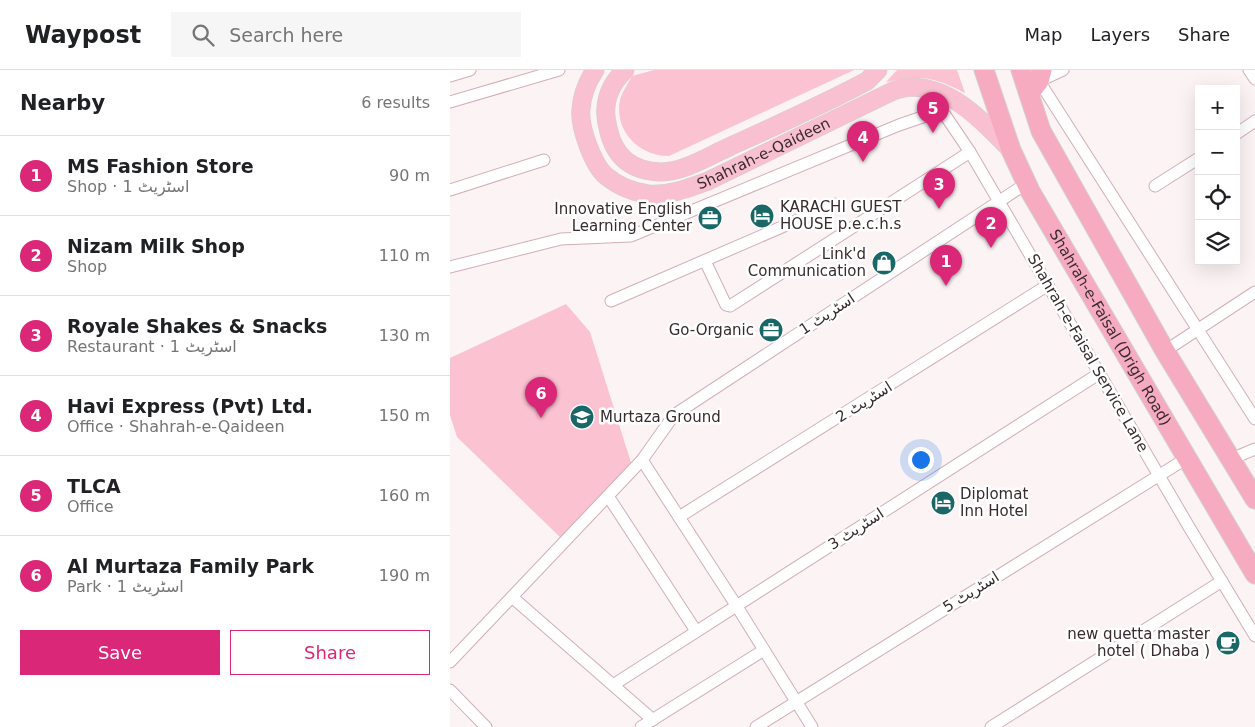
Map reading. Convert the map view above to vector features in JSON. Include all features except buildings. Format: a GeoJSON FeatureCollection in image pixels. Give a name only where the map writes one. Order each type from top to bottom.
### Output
{"type":"FeatureCollection","features":[{"type":"Feature","properties":{"kind":"highway","name":"Shahrah-e-Faisal (Drigh Road)"},"geometry":{"type":"LineString","coordinates":[[984,70],[1011,150],[1027,183],[1255,574]]}},
{"type":"Feature","properties":{"kind":"highway"},"geometry":{"type":"LineString","coordinates":[[1021,70],[1037,82],[1041,131],[1165,351],[1255,500]]}},
{"type":"Feature","properties":{"kind":"main road","name":"Shahrah-e-Qaideen"},"geometry":{"type":"LineString","coordinates":[[595,70],[587,82],[581,111],[585,135],[593,157],[606,176],[628,189],[650,194],[677,192],[708,181],[892,90],[910,87],[928,89],[945,94],[981,119],[1011,150]]}},
{"type":"Feature","properties":{"kind":"main road","name":"Shahrah-e-Qaideen"},"geometry":{"type":"LineString","coordinates":[[625,70],[618,77],[607,96],[605,116],[610,140],[621,157],[640,169],[663,172],[684,167],[779,124],[867,81],[878,70]]}},
{"type":"Feature","properties":{"kind":"street"},"geometry":{"type":"LineString","coordinates":[[450,76],[470,70]]}},
{"type":"Feature","properties":{"kind":"street"},"geometry":{"type":"LineString","coordinates":[[450,102],[559,70]]}},
{"type":"Feature","properties":{"kind":"street"},"geometry":{"type":"LineString","coordinates":[[1063,70],[1037,82],[1156,261],[1255,419]]}},
{"type":"Feature","properties":{"kind":"street"},"geometry":{"type":"LineString","coordinates":[[1249,70],[1255,79]]}},
{"type":"Feature","properties":{"kind":"street","name":"Shahrah-e-Faisal Service Lane"},"geometry":{"type":"LineString","coordinates":[[450,267],[561,239],[631,236],[899,125],[940,111],[945,115],[970,152],[1255,636]]}},
{"type":"Feature","properties":{"kind":"street"},"geometry":{"type":"LineString","coordinates":[[1240,131],[1255,121]]}},
{"type":"Feature","properties":{"kind":"street"},"geometry":{"type":"LineString","coordinates":[[705,261],[726,305],[730,306],[970,152]]}},
{"type":"Feature","properties":{"kind":"street"},"geometry":{"type":"LineString","coordinates":[[450,190],[544,160]]}},
{"type":"Feature","properties":{"kind":"street"},"geometry":{"type":"LineString","coordinates":[[1155,186],[1195,161]]}},
{"type":"Feature","properties":{"kind":"street","name":"اسٹریٹ 1"},"geometry":{"type":"LineString","coordinates":[[450,662],[642,460],[674,414],[1027,183]]}},
{"type":"Feature","properties":{"kind":"street"},"geometry":{"type":"LineString","coordinates":[[611,301],[835,204]]}},
{"type":"Feature","properties":{"kind":"street","name":"اسٹریٹ 2"},"geometry":{"type":"LineString","coordinates":[[680,517],[1048,285]]}},
{"type":"Feature","properties":{"kind":"street"},"geometry":{"type":"LineString","coordinates":[[1165,351],[1255,292]]}},
{"type":"Feature","properties":{"kind":"street","name":"اسٹریٹ 3"},"geometry":{"type":"LineString","coordinates":[[613,684],[1100,373]]}},
{"type":"Feature","properties":{"kind":"street"},"geometry":{"type":"LineString","coordinates":[[1231,459],[1255,448]]}},
{"type":"Feature","properties":{"kind":"street","name":"اسٹریٹ 5"},"geometry":{"type":"LineString","coordinates":[[756,727],[1187,458]]}},
{"type":"Feature","properties":{"kind":"street"},"geometry":{"type":"LineString","coordinates":[[642,460],[812,727]]}},
{"type":"Feature","properties":{"kind":"street"},"geometry":{"type":"LineString","coordinates":[[608,496],[696,631]]}},
{"type":"Feature","properties":{"kind":"street"},"geometry":{"type":"LineString","coordinates":[[991,727],[1222,581]]}},
{"type":"Feature","properties":{"kind":"street"},"geometry":{"type":"LineString","coordinates":[[512,597],[653,720]]}},
{"type":"Feature","properties":{"kind":"street"},"geometry":{"type":"LineString","coordinates":[[641,727],[764,650]]}},
{"type":"Feature","properties":{"kind":"street"},"geometry":{"type":"LineString","coordinates":[[450,690],[486,727]]}},
{"type":"Feature","properties":{"kind":"shaded area"},"geometry":{"type":"Polygon","coordinates":[[[654,70],[854,70],[669,156],[648,152],[631,140],[621,122],[619,111],[620,100],[632,76],[654,70]]]}},
{"type":"Feature","properties":{"kind":"shaded area"},"geometry":{"type":"Polygon","coordinates":[[[897,70],[957,70],[965,93],[944,83],[927,78],[909,78],[886,82],[897,70]]]}},
{"type":"Feature","properties":{"kind":"shaded area"},"geometry":{"type":"Polygon","coordinates":[[[566,304],[590,332],[633,469],[564,541],[457,437],[450,415],[450,358],[566,304]]]}},
{"type":"Feature","properties":{"kind":"place","name":"TLCA"},"geometry":{"type":"Point","coordinates":[933,133]}},
{"type":"Feature","properties":{"kind":"place","name":"Havi Express (Pvt) Ltd."},"geometry":{"type":"Point","coordinates":[863,162]}},
{"type":"Feature","properties":{"kind":"place","name":"Royale Shakes & Snacks"},"geometry":{"type":"Point","coordinates":[939,209]}},
{"type":"Feature","properties":{"kind":"place","name":"KARACHI GUEST HOUSE p.e.c.h.s"},"geometry":{"type":"Point","coordinates":[762,216]}},
{"type":"Feature","properties":{"kind":"place","name":"Innovative English Learning Center"},"geometry":{"type":"Point","coordinates":[710,218]}},
{"type":"Feature","properties":{"kind":"place","name":"Nizam Milk Shop"},"geometry":{"type":"Point","coordinates":[991,248]}},
{"type":"Feature","properties":{"kind":"place","name":"Link'd Communication"},"geometry":{"type":"Point","coordinates":[884,263]}},
{"type":"Feature","properties":{"kind":"place","name":"MS Fashion Store"},"geometry":{"type":"Point","coordinates":[946,286]}},
{"type":"Feature","properties":{"kind":"place","name":"Go-Organic"},"geometry":{"type":"Point","coordinates":[771,330]}},
{"type":"Feature","properties":{"kind":"place","name":"Murtaza Ground"},"geometry":{"type":"Point","coordinates":[582,417]}},
{"type":"Feature","properties":{"kind":"place","name":"Al Murtaza Family Park"},"geometry":{"type":"Point","coordinates":[541,418]}},
{"type":"Feature","properties":{"kind":"place","name":"Diplomat Inn Hotel"},"geometry":{"type":"Point","coordinates":[943,503]}},
{"type":"Feature","properties":{"kind":"place","name":"new quetta master hotel ( Dhaba )"},"geometry":{"type":"Point","coordinates":[1228,643]}}]}
